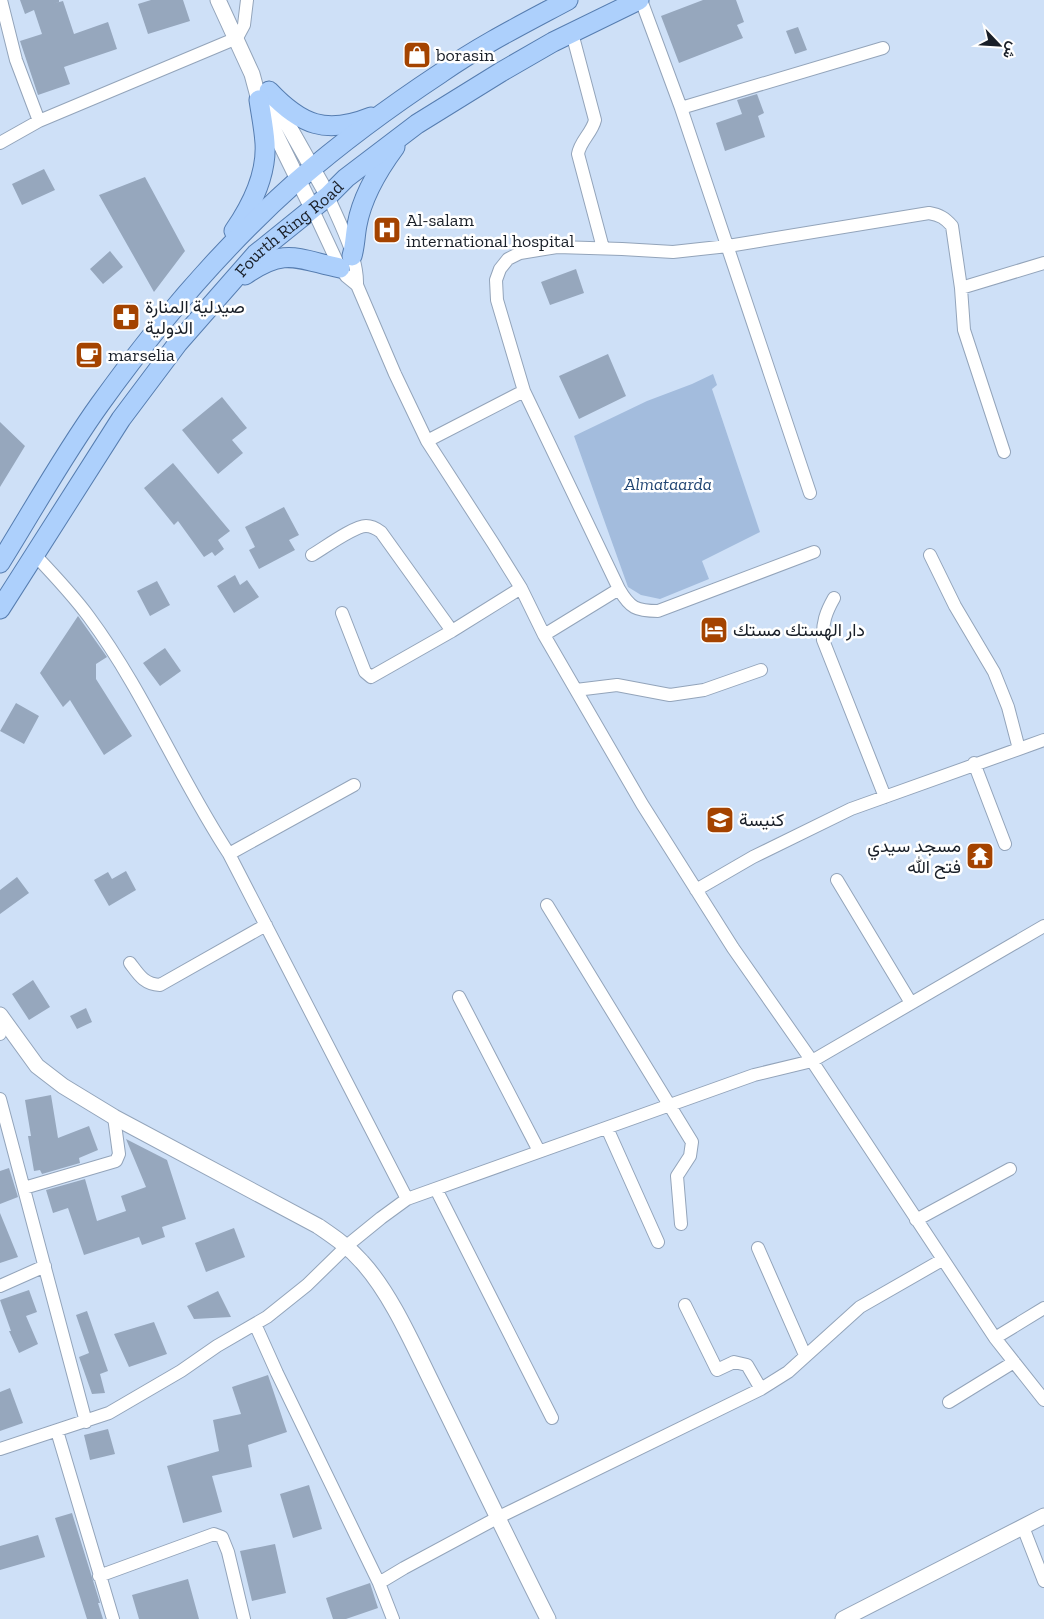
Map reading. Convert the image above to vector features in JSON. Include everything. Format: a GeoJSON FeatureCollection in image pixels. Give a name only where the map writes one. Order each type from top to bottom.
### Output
{"type":"FeatureCollection","features":[{"type":"Feature","properties":{"kind":"main road","name":"Fourth Ring Road"},"geometry":{"type":"LineString","coordinates":[[0,563],[99,405],[175,307],[208,270],[268,209],[314,168],[441,72],[568,0]]}},
{"type":"Feature","properties":{"kind":"main road","name":"Fourth Ring Road"},"geometry":{"type":"LineString","coordinates":[[0,609],[126,412],[178,343],[256,254],[328,196],[346,178],[416,124],[501,72],[572,33],[640,0]]}},
{"type":"Feature","properties":{"kind":"main road"},"geometry":{"type":"LineString","coordinates":[[264,95],[303,120],[330,127],[361,121],[390,109]]}},
{"type":"Feature","properties":{"kind":"main road"},"geometry":{"type":"LineString","coordinates":[[208,270],[248,209],[258,187],[265,164],[264,95]]}},
{"type":"Feature","properties":{"kind":"main road"},"geometry":{"type":"LineString","coordinates":[[227,286],[260,264],[278,258],[295,257],[346,262],[357,224],[373,181],[397,144],[416,124]]}},
{"type":"Feature","properties":{"kind":"street"},"geometry":{"type":"LineString","coordinates":[[1,0],[16,60],[39,121]]}},
{"type":"Feature","properties":{"kind":"street"},"geometry":{"type":"LineString","coordinates":[[218,0],[252,74],[264,95],[314,168],[328,196],[346,262],[346,276],[357,285],[395,374],[427,441],[521,588],[544,635],[642,804],[696,890],[812,1061],[995,1338],[1044,1400]]}},
{"type":"Feature","properties":{"kind":"street"},"geometry":{"type":"LineString","coordinates":[[0,143],[39,121],[237,38],[244,25],[247,0]]}},
{"type":"Feature","properties":{"kind":"street"},"geometry":{"type":"LineString","coordinates":[[640,0],[681,108],[810,493]]}},
{"type":"Feature","properties":{"kind":"street"},"geometry":{"type":"LineString","coordinates":[[572,33],[595,120],[591,131],[579,147],[578,154],[603,248]]}},
{"type":"Feature","properties":{"kind":"street"},"geometry":{"type":"LineString","coordinates":[[681,108],[883,48]]}},
{"type":"Feature","properties":{"kind":"street"},"geometry":{"type":"LineString","coordinates":[[264,95],[298,181],[312,208],[346,262],[358,273],[357,285]]}},
{"type":"Feature","properties":{"kind":"street"},"geometry":{"type":"LineString","coordinates":[[814,552],[658,611],[642,611],[626,602],[524,391],[497,300],[496,280],[500,269],[508,259],[520,253],[557,247],[673,252],[728,246],[929,213],[939,214],[952,226],[961,288],[964,330],[1004,452]]}},
{"type":"Feature","properties":{"kind":"street"},"geometry":{"type":"LineString","coordinates":[[961,288],[1044,262]]}},
{"type":"Feature","properties":{"kind":"street"},"geometry":{"type":"LineString","coordinates":[[427,441],[524,391]]}},
{"type":"Feature","properties":{"kind":"street"},"geometry":{"type":"LineString","coordinates":[[312,555],[357,528],[366,526],[374,528],[381,532],[452,631]]}},
{"type":"Feature","properties":{"kind":"street"},"geometry":{"type":"LineString","coordinates":[[34,554],[89,617],[155,723],[206,820],[229,854],[407,1199]]}},
{"type":"Feature","properties":{"kind":"street"},"geometry":{"type":"LineString","coordinates":[[930,555],[955,606],[994,672],[1008,707],[1019,749]]}},
{"type":"Feature","properties":{"kind":"street"},"geometry":{"type":"LineString","coordinates":[[342,613],[365,672],[371,677],[452,631],[521,588]]}},
{"type":"Feature","properties":{"kind":"street"},"geometry":{"type":"LineString","coordinates":[[544,635],[619,589]]}},
{"type":"Feature","properties":{"kind":"street"},"geometry":{"type":"LineString","coordinates":[[834,598],[825,613],[822,628],[823,640],[885,797]]}},
{"type":"Feature","properties":{"kind":"street"},"geometry":{"type":"LineString","coordinates":[[576,690],[617,685],[670,695],[704,690],[761,670]]}},
{"type":"Feature","properties":{"kind":"street"},"geometry":{"type":"LineString","coordinates":[[696,890],[753,857],[851,809],[942,777],[974,763],[1044,740]]}},
{"type":"Feature","properties":{"kind":"street"},"geometry":{"type":"LineString","coordinates":[[974,763],[1005,844]]}},
{"type":"Feature","properties":{"kind":"street"},"geometry":{"type":"LineString","coordinates":[[229,854],[354,785]]}},
{"type":"Feature","properties":{"kind":"street"},"geometry":{"type":"LineString","coordinates":[[837,880],[911,1003]]}},
{"type":"Feature","properties":{"kind":"street"},"geometry":{"type":"LineString","coordinates":[[547,905],[692,1142],[690,1156],[677,1176],[681,1224]]}},
{"type":"Feature","properties":{"kind":"street"},"geometry":{"type":"LineString","coordinates":[[130,963],[141,978],[152,984],[160,985],[266,925]]}},
{"type":"Feature","properties":{"kind":"street"},"geometry":{"type":"LineString","coordinates":[[0,1449],[109,1413],[217,1346],[267,1318],[307,1285],[346,1246],[407,1199],[539,1151],[669,1107],[754,1075],[812,1061],[1044,926]]}},
{"type":"Feature","properties":{"kind":"street"},"geometry":{"type":"LineString","coordinates":[[458,997],[539,1151]]}},
{"type":"Feature","properties":{"kind":"street"},"geometry":{"type":"LineString","coordinates":[[0,1034],[1,1016]]}},
{"type":"Feature","properties":{"kind":"street"},"geometry":{"type":"LineString","coordinates":[[1,1016],[37,1066],[63,1086],[114,1117],[318,1226],[346,1246],[363,1263],[381,1288],[408,1336],[548,1619]]}},
{"type":"Feature","properties":{"kind":"street"},"geometry":{"type":"LineString","coordinates":[[0,1099],[86,1422]]}},
{"type":"Feature","properties":{"kind":"street"},"geometry":{"type":"LineString","coordinates":[[24,1188],[116,1161],[119,1154],[114,1117]]}},
{"type":"Feature","properties":{"kind":"street"},"geometry":{"type":"LineString","coordinates":[[607,1128],[658,1242]]}},
{"type":"Feature","properties":{"kind":"street"},"geometry":{"type":"LineString","coordinates":[[916,1220],[1010,1169]]}},
{"type":"Feature","properties":{"kind":"street"},"geometry":{"type":"LineString","coordinates":[[436,1189],[552,1418]]}},
{"type":"Feature","properties":{"kind":"street"},"geometry":{"type":"LineString","coordinates":[[758,1248],[805,1355]]}},
{"type":"Feature","properties":{"kind":"street"},"geometry":{"type":"LineString","coordinates":[[379,1583],[497,1518],[761,1389],[788,1372],[860,1307],[942,1260]]}},
{"type":"Feature","properties":{"kind":"street"},"geometry":{"type":"LineString","coordinates":[[0,1286],[45,1266]]}},
{"type":"Feature","properties":{"kind":"street"},"geometry":{"type":"LineString","coordinates":[[685,1305],[718,1370],[734,1362],[747,1365],[761,1389]]}},
{"type":"Feature","properties":{"kind":"street"},"geometry":{"type":"LineString","coordinates":[[995,1338],[1044,1308]]}},
{"type":"Feature","properties":{"kind":"street"},"geometry":{"type":"LineString","coordinates":[[256,1324],[285,1389],[379,1583],[393,1619]]}},
{"type":"Feature","properties":{"kind":"street"},"geometry":{"type":"LineString","coordinates":[[949,1402],[1014,1362]]}},
{"type":"Feature","properties":{"kind":"street"},"geometry":{"type":"LineString","coordinates":[[57,1431],[113,1619]]}},
{"type":"Feature","properties":{"kind":"street"},"geometry":{"type":"LineString","coordinates":[[852,1617],[1044,1516]]}},
{"type":"Feature","properties":{"kind":"street"},"geometry":{"type":"LineString","coordinates":[[1023,1527],[1044,1581]]}},
{"type":"Feature","properties":{"kind":"street"},"geometry":{"type":"LineString","coordinates":[[99,1576],[214,1534],[222,1536],[228,1552],[244,1619]]}},
{"type":"Feature","properties":{"kind":"green space","name":"Almataarda"},"geometry":{"type":"Polygon","coordinates":[[[713,374],[717,385],[712,389],[760,532],[702,561],[709,579],[660,599],[641,595],[628,587],[574,436],[647,401],[713,374]]]}},
{"type":"Feature","properties":{"kind":"building"},"geometry":{"type":"Polygon","coordinates":[[[20,0],[59,0],[59,2],[52,4],[63,1],[74,34],[108,22],[117,49],[64,67],[70,84],[38,95],[20,41],[42,34],[34,10],[25,14],[20,0]]]}},
{"type":"Feature","properties":{"kind":"building"},"geometry":{"type":"Polygon","coordinates":[[[151,0],[183,0],[190,21],[148,34],[138,4],[151,0]]]}},
{"type":"Feature","properties":{"kind":"building"},"geometry":{"type":"Polygon","coordinates":[[[703,0],[736,0],[744,22],[737,25],[743,38],[679,63],[661,16],[703,0]]]}},
{"type":"Feature","properties":{"kind":"building"},"geometry":{"type":"Polygon","coordinates":[[[798,27],[807,50],[795,54],[786,31],[798,27]]]}},
{"type":"Feature","properties":{"kind":"building"},"geometry":{"type":"Polygon","coordinates":[[[757,94],[764,113],[758,116],[765,137],[725,151],[716,123],[742,114],[737,100],[757,94]]]}},
{"type":"Feature","properties":{"kind":"building"},"geometry":{"type":"Polygon","coordinates":[[[44,169],[55,190],[22,205],[12,184],[44,169]]]}},
{"type":"Feature","properties":{"kind":"building"},"geometry":{"type":"Polygon","coordinates":[[[145,177],[185,251],[154,292],[99,195],[145,177]]]}},
{"type":"Feature","properties":{"kind":"building"},"geometry":{"type":"Polygon","coordinates":[[[110,251],[123,267],[103,284],[90,269],[110,251]]]}},
{"type":"Feature","properties":{"kind":"building"},"geometry":{"type":"Polygon","coordinates":[[[576,269],[584,293],[550,305],[541,282],[576,269]]]}},
{"type":"Feature","properties":{"kind":"building"},"geometry":{"type":"Polygon","coordinates":[[[608,354],[626,396],[579,419],[559,376],[608,354]]]}},
{"type":"Feature","properties":{"kind":"building"},"geometry":{"type":"Polygon","coordinates":[[[222,397],[247,428],[232,440],[243,453],[218,474],[182,430],[222,397]]]}},
{"type":"Feature","properties":{"kind":"building"},"geometry":{"type":"Polygon","coordinates":[[[0,422],[25,446],[0,487],[0,422]]]}},
{"type":"Feature","properties":{"kind":"building"},"geometry":{"type":"Polygon","coordinates":[[[173,463],[230,531],[218,540],[224,549],[215,556],[212,552],[204,557],[178,521],[174,525],[144,488],[173,463]]]}},
{"type":"Feature","properties":{"kind":"building"},"geometry":{"type":"Polygon","coordinates":[[[284,507],[299,535],[289,540],[295,550],[259,569],[249,550],[255,547],[245,527],[284,507]]]}},
{"type":"Feature","properties":{"kind":"building"},"geometry":{"type":"Polygon","coordinates":[[[235,575],[240,585],[247,580],[259,597],[234,613],[217,586],[235,575]]]}},
{"type":"Feature","properties":{"kind":"building"},"geometry":{"type":"Polygon","coordinates":[[[157,581],[170,605],[150,616],[137,591],[157,581]]]}},
{"type":"Feature","properties":{"kind":"building"},"geometry":{"type":"Polygon","coordinates":[[[78,616],[107,657],[96,664],[96,679],[132,736],[104,755],[70,700],[63,707],[40,673],[78,616]]]}},
{"type":"Feature","properties":{"kind":"building"},"geometry":{"type":"Polygon","coordinates":[[[165,648],[181,671],[160,686],[143,663],[165,648]]]}},
{"type":"Feature","properties":{"kind":"building"},"geometry":{"type":"Polygon","coordinates":[[[16,703],[39,716],[24,744],[0,731],[16,703]]]}},
{"type":"Feature","properties":{"kind":"building"},"geometry":{"type":"Polygon","coordinates":[[[126,871],[136,890],[109,906],[94,880],[108,872],[112,879],[126,871]]]}},
{"type":"Feature","properties":{"kind":"building"},"geometry":{"type":"Polygon","coordinates":[[[17,877],[29,893],[0,914],[0,890],[17,877]]]}},
{"type":"Feature","properties":{"kind":"building"},"geometry":{"type":"Polygon","coordinates":[[[33,980],[50,1007],[29,1020],[12,994],[33,980]]]}},
{"type":"Feature","properties":{"kind":"building"},"geometry":{"type":"Polygon","coordinates":[[[86,1008],[92,1022],[77,1029],[70,1016],[86,1008]]]}},
{"type":"Feature","properties":{"kind":"building"},"geometry":{"type":"Polygon","coordinates":[[[51,1095],[58,1138],[89,1126],[98,1150],[79,1158],[80,1163],[42,1174],[40,1170],[34,1171],[28,1136],[31,1136],[25,1100],[51,1095]]]}},
{"type":"Feature","properties":{"kind":"building"},"geometry":{"type":"Polygon","coordinates":[[[126,1139],[167,1160],[186,1219],[162,1227],[165,1237],[142,1245],[139,1237],[84,1255],[68,1208],[53,1213],[46,1190],[85,1179],[97,1221],[126,1211],[121,1196],[146,1187],[126,1139]]]}},
{"type":"Feature","properties":{"kind":"building"},"geometry":{"type":"Polygon","coordinates":[[[9,1168],[18,1197],[0,1204],[0,1171],[9,1168]]]}},
{"type":"Feature","properties":{"kind":"building"},"geometry":{"type":"Polygon","coordinates":[[[0,1213],[18,1257],[0,1263],[0,1213]]]}},
{"type":"Feature","properties":{"kind":"building"},"geometry":{"type":"Polygon","coordinates":[[[234,1228],[245,1257],[206,1272],[195,1243],[234,1228]]]}},
{"type":"Feature","properties":{"kind":"building"},"geometry":{"type":"Polygon","coordinates":[[[29,1290],[37,1312],[26,1316],[38,1344],[19,1353],[9,1331],[11,1331],[0,1300],[29,1290]]]}},
{"type":"Feature","properties":{"kind":"building"},"geometry":{"type":"Polygon","coordinates":[[[218,1291],[231,1317],[194,1319],[187,1306],[218,1291]]]}},
{"type":"Feature","properties":{"kind":"building"},"geometry":{"type":"Polygon","coordinates":[[[87,1311],[108,1371],[100,1374],[105,1393],[92,1394],[79,1357],[89,1353],[76,1315],[87,1311]]]}},
{"type":"Feature","properties":{"kind":"building"},"geometry":{"type":"Polygon","coordinates":[[[154,1322],[167,1354],[129,1367],[114,1334],[154,1322]]]}},
{"type":"Feature","properties":{"kind":"building"},"geometry":{"type":"Polygon","coordinates":[[[268,1375],[287,1432],[248,1445],[252,1467],[212,1476],[222,1512],[183,1523],[167,1466],[219,1451],[213,1420],[241,1414],[232,1387],[268,1375]]]}},
{"type":"Feature","properties":{"kind":"building"},"geometry":{"type":"Polygon","coordinates":[[[10,1388],[23,1423],[0,1431],[0,1392],[10,1388]]]}},
{"type":"Feature","properties":{"kind":"building"},"geometry":{"type":"Polygon","coordinates":[[[108,1429],[115,1454],[90,1460],[84,1435],[108,1429]]]}},
{"type":"Feature","properties":{"kind":"building"},"geometry":{"type":"Polygon","coordinates":[[[309,1485],[322,1529],[293,1538],[280,1494],[309,1485]]]}},
{"type":"Feature","properties":{"kind":"building"},"geometry":{"type":"Polygon","coordinates":[[[72,1513],[100,1603],[98,1603],[103,1619],[87,1619],[55,1518],[72,1513]]]}},
{"type":"Feature","properties":{"kind":"building"},"geometry":{"type":"Polygon","coordinates":[[[38,1535],[45,1557],[0,1570],[0,1546],[38,1535]]]}},
{"type":"Feature","properties":{"kind":"building"},"geometry":{"type":"Polygon","coordinates":[[[275,1544],[286,1593],[252,1601],[240,1551],[275,1544]]]}},
{"type":"Feature","properties":{"kind":"building"},"geometry":{"type":"Polygon","coordinates":[[[188,1579],[199,1619],[139,1619],[132,1595],[188,1579]]]}},
{"type":"Feature","properties":{"kind":"building"},"geometry":{"type":"Polygon","coordinates":[[[370,1583],[378,1608],[346,1619],[333,1619],[326,1598],[370,1583]]]}},
{"type":"Feature","properties":{"kind":"place","name":"borasin"},"geometry":{"type":"Point","coordinates":[417,55]}},
{"type":"Feature","properties":{"kind":"place","name":"Al-salam international hospital"},"geometry":{"type":"Point","coordinates":[387,230]}},
{"type":"Feature","properties":{"kind":"place","name":"صيدلية المنارة الدولية"},"geometry":{"type":"Point","coordinates":[126,317]}},
{"type":"Feature","properties":{"kind":"place","name":"marselia"},"geometry":{"type":"Point","coordinates":[89,355]}},
{"type":"Feature","properties":{"kind":"place","name":"دار الهستك مستك"},"geometry":{"type":"Point","coordinates":[714,630]}},
{"type":"Feature","properties":{"kind":"place","name":"كنيسة"},"geometry":{"type":"Point","coordinates":[720,820]}},
{"type":"Feature","properties":{"kind":"place","name":"مسجد سيدي فتح الله"},"geometry":{"type":"Point","coordinates":[980,856]}}]}
